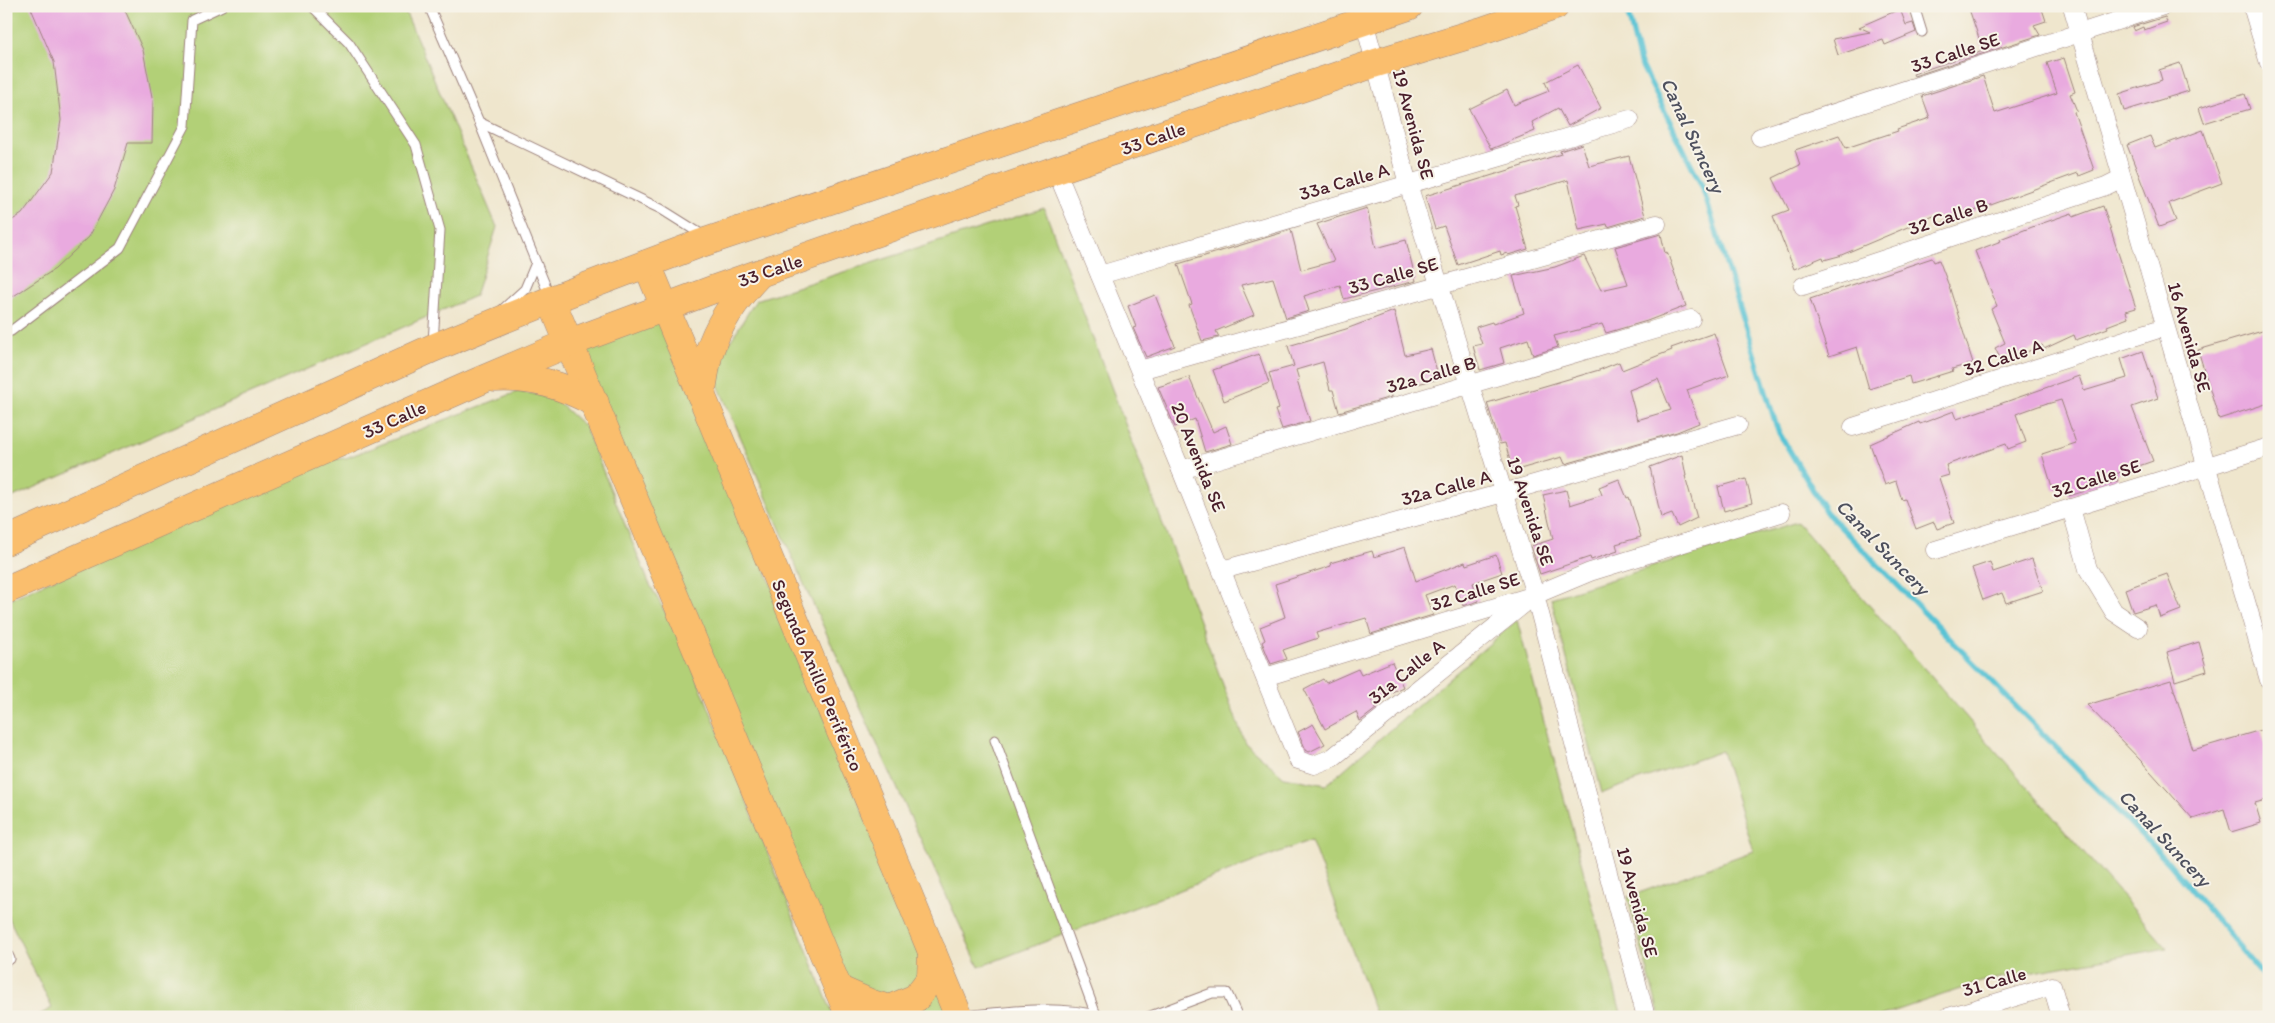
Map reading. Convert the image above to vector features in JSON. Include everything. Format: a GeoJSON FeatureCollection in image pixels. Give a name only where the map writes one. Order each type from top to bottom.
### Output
{"type":"FeatureCollection","features":[{"type":"Feature","properties":{"kind":"main road"},"geometry":{"type":"LineString","coordinates":[[6,541],[433,348],[551,300],[711,241],[1409,6]]}},
{"type":"Feature","properties":{"kind":"main road","name":"33 Calle"},"geometry":{"type":"LineString","coordinates":[[6,590],[569,343],[759,273],[1056,170],[1376,63],[1482,32],[1555,6]]}},
{"type":"Feature","properties":{"kind":"main road","name":"Segundo Anillo Periférico"},"geometry":{"type":"LineString","coordinates":[[647,264],[959,1017]]}},
{"type":"Feature","properties":{"kind":"main road"},"geometry":{"type":"LineString","coordinates":[[701,395],[709,352],[726,313],[759,273]]}},
{"type":"Feature","properties":{"kind":"main road"},"geometry":{"type":"LineString","coordinates":[[551,300],[850,1017]]}},
{"type":"Feature","properties":{"kind":"main road"},"geometry":{"type":"LineString","coordinates":[[484,379],[518,377],[552,383],[574,392],[595,404]]}},
{"type":"Feature","properties":{"kind":"main road"},"geometry":{"type":"LineString","coordinates":[[838,989],[872,1004],[889,1009],[916,998],[931,978],[932,951]]}},
{"type":"Feature","properties":{"kind":"street","name":"16 Avenida SE"},"geometry":{"type":"LineString","coordinates":[[2072,6],[2114,182],[2165,327],[2269,680]]}},
{"type":"Feature","properties":{"kind":"street","name":"33 Calle SE"},"geometry":{"type":"LineString","coordinates":[[1760,137],[2163,6]]}},
{"type":"Feature","properties":{"kind":"street"},"geometry":{"type":"LineString","coordinates":[[2252,6],[2269,63]]}},
{"type":"Feature","properties":{"kind":"street","name":"19 Avenida SE"},"geometry":{"type":"LineString","coordinates":[[1364,21],[1408,184],[1535,595],[1646,1017]]}},
{"type":"Feature","properties":{"kind":"street","name":"33a Calle A"},"geometry":{"type":"LineString","coordinates":[[1100,275],[1630,119]]}},
{"type":"Feature","properties":{"kind":"street","name":"20 Avenida SE"},"geometry":{"type":"LineString","coordinates":[[1056,170],[1140,370],[1298,760]]}},
{"type":"Feature","properties":{"kind":"street","name":"32 Calle B"},"geometry":{"type":"LineString","coordinates":[[1803,286],[2114,182]]}},
{"type":"Feature","properties":{"kind":"street","name":"33 Calle SE"},"geometry":{"type":"LineString","coordinates":[[1140,370],[1438,284],[1658,224]]}},
{"type":"Feature","properties":{"kind":"street","name":"32a Calle B"},"geometry":{"type":"LineString","coordinates":[[1181,470],[1691,319]]}},
{"type":"Feature","properties":{"kind":"street","name":"32 Calle A"},"geometry":{"type":"LineString","coordinates":[[1854,427],[2165,327]]}},
{"type":"Feature","properties":{"kind":"street","name":"32a Calle A"},"geometry":{"type":"LineString","coordinates":[[1222,570],[1503,493],[1738,425]]}},
{"type":"Feature","properties":{"kind":"street","name":"32 Calle SE"},"geometry":{"type":"LineString","coordinates":[[1935,550],[2269,447]]}},
{"type":"Feature","properties":{"kind":"street"},"geometry":{"type":"LineString","coordinates":[[2071,508],[2088,569],[2114,612],[2138,628]]}},
{"type":"Feature","properties":{"kind":"street","name":"32 Calle SE"},"geometry":{"type":"LineString","coordinates":[[1265,676],[1535,595],[1590,572],[1782,513]]}},
{"type":"Feature","properties":{"kind":"street","name":"31a Calle A"},"geometry":{"type":"LineString","coordinates":[[1298,760],[1314,765],[1332,758],[1535,595]]}},
{"type":"Feature","properties":{"kind":"street","name":"31 Calle"},"geometry":{"type":"LineString","coordinates":[[1948,1017],[2052,986],[2061,1017]]}},
{"type":"Feature","properties":{"kind":"lane"},"geometry":{"type":"LineString","coordinates":[[6,332],[11,331],[120,248],[185,126],[192,20],[222,6]]}},
{"type":"Feature","properties":{"kind":"lane"},"geometry":{"type":"LineString","coordinates":[[312,6],[349,42],[416,145],[440,230],[433,348]]}},
{"type":"Feature","properties":{"kind":"lane"},"geometry":{"type":"LineString","coordinates":[[429,6],[479,122],[551,300]]}},
{"type":"Feature","properties":{"kind":"lane"},"geometry":{"type":"LineString","coordinates":[[1914,6],[1922,32]]}},
{"type":"Feature","properties":{"kind":"lane"},"geometry":{"type":"LineString","coordinates":[[479,122],[661,209],[711,241]]}},
{"type":"Feature","properties":{"kind":"lane"},"geometry":{"type":"LineString","coordinates":[[480,330],[524,289],[536,262]]}},
{"type":"Feature","properties":{"kind":"lane"},"geometry":{"type":"LineString","coordinates":[[995,740],[1099,1016]]}},
{"type":"Feature","properties":{"kind":"lane"},"geometry":{"type":"LineString","coordinates":[[6,951],[10,959],[6,961]]}},
{"type":"Feature","properties":{"kind":"lane"},"geometry":{"type":"LineString","coordinates":[[1148,1017],[1212,993],[1227,993],[1238,1017]]}},
{"type":"Feature","properties":{"kind":"lane"},"geometry":{"type":"LineString","coordinates":[[959,1017],[1029,1014],[1065,1010],[1099,1016]]}},
{"type":"Feature","properties":{"kind":"green space"},"geometry":{"type":"Polygon","coordinates":[[[6,6],[403,6],[497,227],[475,296],[6,500],[6,6]]]}},
{"type":"Feature","properties":{"kind":"green space"},"geometry":{"type":"Polygon","coordinates":[[[1044,208],[1245,743],[1284,777],[1326,785],[1517,620],[1622,1017],[1377,1017],[1311,840],[979,967],[803,582],[712,371],[756,300],[1044,208]]]}},
{"type":"Feature","properties":{"kind":"green space"},"geometry":{"type":"Polygon","coordinates":[[[660,309],[929,976],[889,1005],[846,985],[571,344],[660,309]]]}},
{"type":"Feature","properties":{"kind":"green space"},"geometry":{"type":"Polygon","coordinates":[[[517,392],[535,394],[558,402],[585,427],[649,583],[684,646],[834,1017],[35,1017],[52,1008],[6,912],[6,601],[309,462],[346,458],[517,392]]]}},
{"type":"Feature","properties":{"kind":"green space"},"geometry":{"type":"Polygon","coordinates":[[[1797,522],[2167,948],[1984,981],[1877,1017],[1660,1017],[1628,897],[1753,851],[1722,751],[1602,793],[1551,598],[1797,522]]]}},
{"type":"Feature","properties":{"kind":"green space"},"geometry":{"type":"Polygon","coordinates":[[[940,973],[958,1017],[891,1017],[940,973]]]}},
{"type":"Feature","properties":{"kind":"green space"},"geometry":{"type":"Polygon","coordinates":[[[860,1006],[891,1017],[864,1017],[860,1006]]]}},
{"type":"Feature","properties":{"kind":"building"},"geometry":{"type":"Polygon","coordinates":[[[30,6],[123,6],[143,50],[153,102],[152,143],[128,143],[114,190],[89,237],[55,269],[6,301],[6,224],[22,214],[53,172],[61,120],[54,62],[30,6]]]}},
{"type":"Feature","properties":{"kind":"building"},"geometry":{"type":"Polygon","coordinates":[[[1968,6],[2041,6],[2046,21],[2034,25],[2040,35],[1914,76],[1913,74],[1983,50],[1968,6]]]}},
{"type":"Feature","properties":{"kind":"building"},"geometry":{"type":"Polygon","coordinates":[[[1900,9],[1906,25],[1913,23],[1916,32],[1885,45],[1883,40],[1838,55],[1833,39],[1870,32],[1859,27],[1900,9]]]}},
{"type":"Feature","properties":{"kind":"building"},"geometry":{"type":"Polygon","coordinates":[[[2165,17],[2167,22],[2144,30],[2143,27],[2134,31],[2132,27],[2165,17]]]}},
{"type":"Feature","properties":{"kind":"building"},"geometry":{"type":"Polygon","coordinates":[[[2064,58],[2075,92],[2070,94],[2077,111],[2074,112],[2094,170],[2079,176],[2078,173],[1939,224],[1936,215],[1839,256],[1824,260],[1823,257],[1794,269],[1773,216],[1789,210],[1773,178],[1800,165],[1795,150],[1839,135],[1846,148],[1898,131],[1897,129],[1930,118],[1922,96],[1983,76],[1995,113],[2057,93],[2047,63],[2064,58]]]}},
{"type":"Feature","properties":{"kind":"building"},"geometry":{"type":"Polygon","coordinates":[[[2180,63],[2189,91],[2124,111],[2119,94],[2162,80],[2159,70],[2180,63]]]}},
{"type":"Feature","properties":{"kind":"building"},"geometry":{"type":"Polygon","coordinates":[[[1578,65],[1601,108],[1568,126],[1558,108],[1532,122],[1535,131],[1491,149],[1469,109],[1507,90],[1514,105],[1549,91],[1545,82],[1578,65]]]}},
{"type":"Feature","properties":{"kind":"building"},"geometry":{"type":"Polygon","coordinates":[[[2245,94],[2250,109],[2204,123],[2199,108],[2245,94]]]}},
{"type":"Feature","properties":{"kind":"building"},"geometry":{"type":"Polygon","coordinates":[[[2203,130],[2222,183],[2169,203],[2176,221],[2159,227],[2127,145],[2150,136],[2155,148],[2203,130]]]}},
{"type":"Feature","properties":{"kind":"building"},"geometry":{"type":"Polygon","coordinates":[[[1582,144],[1589,166],[1629,156],[1645,216],[1608,227],[1607,224],[1579,230],[1568,180],[1515,196],[1518,205],[1515,206],[1528,249],[1508,255],[1507,253],[1501,255],[1500,251],[1458,265],[1444,226],[1435,229],[1425,196],[1561,154],[1560,151],[1582,144]]]}},
{"type":"Feature","properties":{"kind":"building"},"geometry":{"type":"Polygon","coordinates":[[[2103,206],[2136,308],[2126,311],[2128,318],[2107,326],[2108,328],[2076,340],[2074,335],[2044,349],[2042,345],[2016,357],[2015,354],[2002,362],[1995,348],[2005,343],[1991,309],[1997,306],[1975,251],[2001,241],[2000,239],[2043,223],[2072,213],[2073,217],[2103,206]]]}},
{"type":"Feature","properties":{"kind":"building"},"geometry":{"type":"Polygon","coordinates":[[[1367,208],[1376,248],[1406,240],[1416,281],[1344,299],[1340,285],[1304,296],[1309,311],[1286,318],[1273,278],[1241,285],[1254,315],[1216,331],[1219,337],[1202,341],[1189,305],[1192,304],[1178,264],[1291,230],[1301,270],[1334,261],[1317,224],[1367,208]]]}},
{"type":"Feature","properties":{"kind":"building"},"geometry":{"type":"Polygon","coordinates":[[[1661,234],[1665,253],[1667,252],[1686,306],[1647,321],[1606,333],[1602,324],[1554,336],[1558,347],[1533,355],[1528,339],[1500,348],[1504,363],[1480,370],[1473,346],[1482,344],[1476,327],[1492,322],[1493,324],[1524,313],[1513,276],[1555,267],[1584,256],[1601,290],[1628,284],[1615,247],[1661,234]]]}},
{"type":"Feature","properties":{"kind":"building"},"geometry":{"type":"Polygon","coordinates":[[[1932,258],[1934,262],[1939,260],[1973,363],[1911,384],[1909,376],[1869,389],[1857,347],[1829,356],[1810,299],[1932,258]]]}},
{"type":"Feature","properties":{"kind":"building"},"geometry":{"type":"Polygon","coordinates":[[[1155,295],[1175,346],[1146,357],[1133,328],[1136,327],[1128,306],[1155,295]]]}},
{"type":"Feature","properties":{"kind":"building"},"geometry":{"type":"Polygon","coordinates":[[[1394,311],[1405,355],[1431,349],[1439,379],[1390,390],[1391,397],[1339,412],[1333,390],[1330,390],[1323,362],[1296,370],[1299,380],[1297,381],[1310,421],[1282,429],[1275,410],[1279,409],[1269,373],[1294,366],[1288,346],[1346,329],[1394,311]]]}},
{"type":"Feature","properties":{"kind":"building"},"geometry":{"type":"Polygon","coordinates":[[[2269,329],[2269,403],[2219,419],[2198,350],[2269,329]]]}},
{"type":"Feature","properties":{"kind":"building"},"geometry":{"type":"Polygon","coordinates":[[[1714,333],[1729,375],[1687,390],[1699,423],[1677,432],[1565,464],[1562,457],[1513,471],[1505,443],[1500,444],[1487,403],[1599,370],[1619,362],[1622,370],[1672,350],[1671,348],[1714,333]],[[1658,379],[1629,390],[1637,420],[1671,410],[1658,379]]]}},
{"type":"Feature","properties":{"kind":"building"},"geometry":{"type":"Polygon","coordinates":[[[2143,351],[2158,398],[2132,407],[2153,461],[2116,474],[2118,481],[2069,496],[2066,486],[2053,490],[2042,454],[2076,443],[2061,400],[2016,414],[2026,442],[2008,449],[2006,444],[1946,465],[1949,475],[1939,478],[1954,523],[1937,529],[1934,522],[1916,529],[1905,499],[1902,500],[1896,481],[1885,485],[1870,444],[1919,422],[1920,424],[1954,411],[1957,419],[2079,376],[2084,391],[2127,378],[2121,359],[2143,351]]]}},
{"type":"Feature","properties":{"kind":"building"},"geometry":{"type":"Polygon","coordinates":[[[1259,354],[1269,383],[1224,401],[1213,370],[1259,354]]]}},
{"type":"Feature","properties":{"kind":"building"},"geometry":{"type":"Polygon","coordinates":[[[1189,377],[1213,432],[1226,426],[1232,444],[1205,452],[1195,419],[1175,427],[1158,387],[1189,377]]]}},
{"type":"Feature","properties":{"kind":"building"},"geometry":{"type":"Polygon","coordinates":[[[1682,455],[1685,476],[1697,518],[1678,527],[1672,514],[1661,518],[1650,467],[1682,455]]]}},
{"type":"Feature","properties":{"kind":"building"},"geometry":{"type":"Polygon","coordinates":[[[1619,479],[1627,498],[1629,497],[1641,537],[1616,544],[1618,551],[1591,560],[1590,557],[1540,574],[1531,546],[1553,539],[1543,495],[1566,490],[1570,505],[1602,495],[1599,487],[1619,479]]]}},
{"type":"Feature","properties":{"kind":"building"},"geometry":{"type":"Polygon","coordinates":[[[1746,479],[1752,503],[1724,511],[1718,487],[1746,479]]]}},
{"type":"Feature","properties":{"kind":"building"},"geometry":{"type":"Polygon","coordinates":[[[1405,547],[1416,581],[1465,562],[1466,565],[1496,555],[1502,573],[1473,583],[1479,601],[1463,606],[1455,584],[1425,595],[1433,615],[1371,634],[1366,618],[1316,633],[1318,638],[1283,650],[1287,659],[1271,664],[1262,642],[1265,640],[1260,627],[1285,617],[1275,584],[1331,566],[1330,563],[1372,551],[1374,557],[1405,547]]]}},
{"type":"Feature","properties":{"kind":"building"},"geometry":{"type":"Polygon","coordinates":[[[2032,559],[2043,591],[2006,603],[2002,593],[1983,600],[1972,568],[1990,562],[1993,572],[2032,559]]]}},
{"type":"Feature","properties":{"kind":"building"},"geometry":{"type":"Polygon","coordinates":[[[2167,574],[2181,610],[2160,618],[2156,605],[2133,612],[2125,589],[2167,574]]]}},
{"type":"Feature","properties":{"kind":"building"},"geometry":{"type":"Polygon","coordinates":[[[2199,642],[2207,671],[2175,681],[2167,652],[2199,642]]]}},
{"type":"Feature","properties":{"kind":"building"},"geometry":{"type":"Polygon","coordinates":[[[1392,662],[1403,687],[1372,701],[1376,709],[1360,721],[1356,712],[1325,729],[1304,689],[1323,679],[1326,683],[1358,669],[1361,675],[1392,662]]]}},
{"type":"Feature","properties":{"kind":"building"},"geometry":{"type":"Polygon","coordinates":[[[2171,680],[2193,750],[2261,730],[2269,756],[2269,799],[2255,803],[2261,823],[2231,832],[2224,809],[2193,819],[2087,705],[2171,680]]]}},
{"type":"Feature","properties":{"kind":"building"},"geometry":{"type":"Polygon","coordinates":[[[1313,724],[1325,744],[1309,752],[1306,750],[1298,732],[1313,724]]]}},
{"type":"Feature","properties":{"kind":"waterway","name":"Canal Suncery"},"geometry":{"type":"LineString","coordinates":[[1626,6],[1640,62],[1702,186],[1778,431],[1826,512],[2169,863],[2269,982]]}}]}
